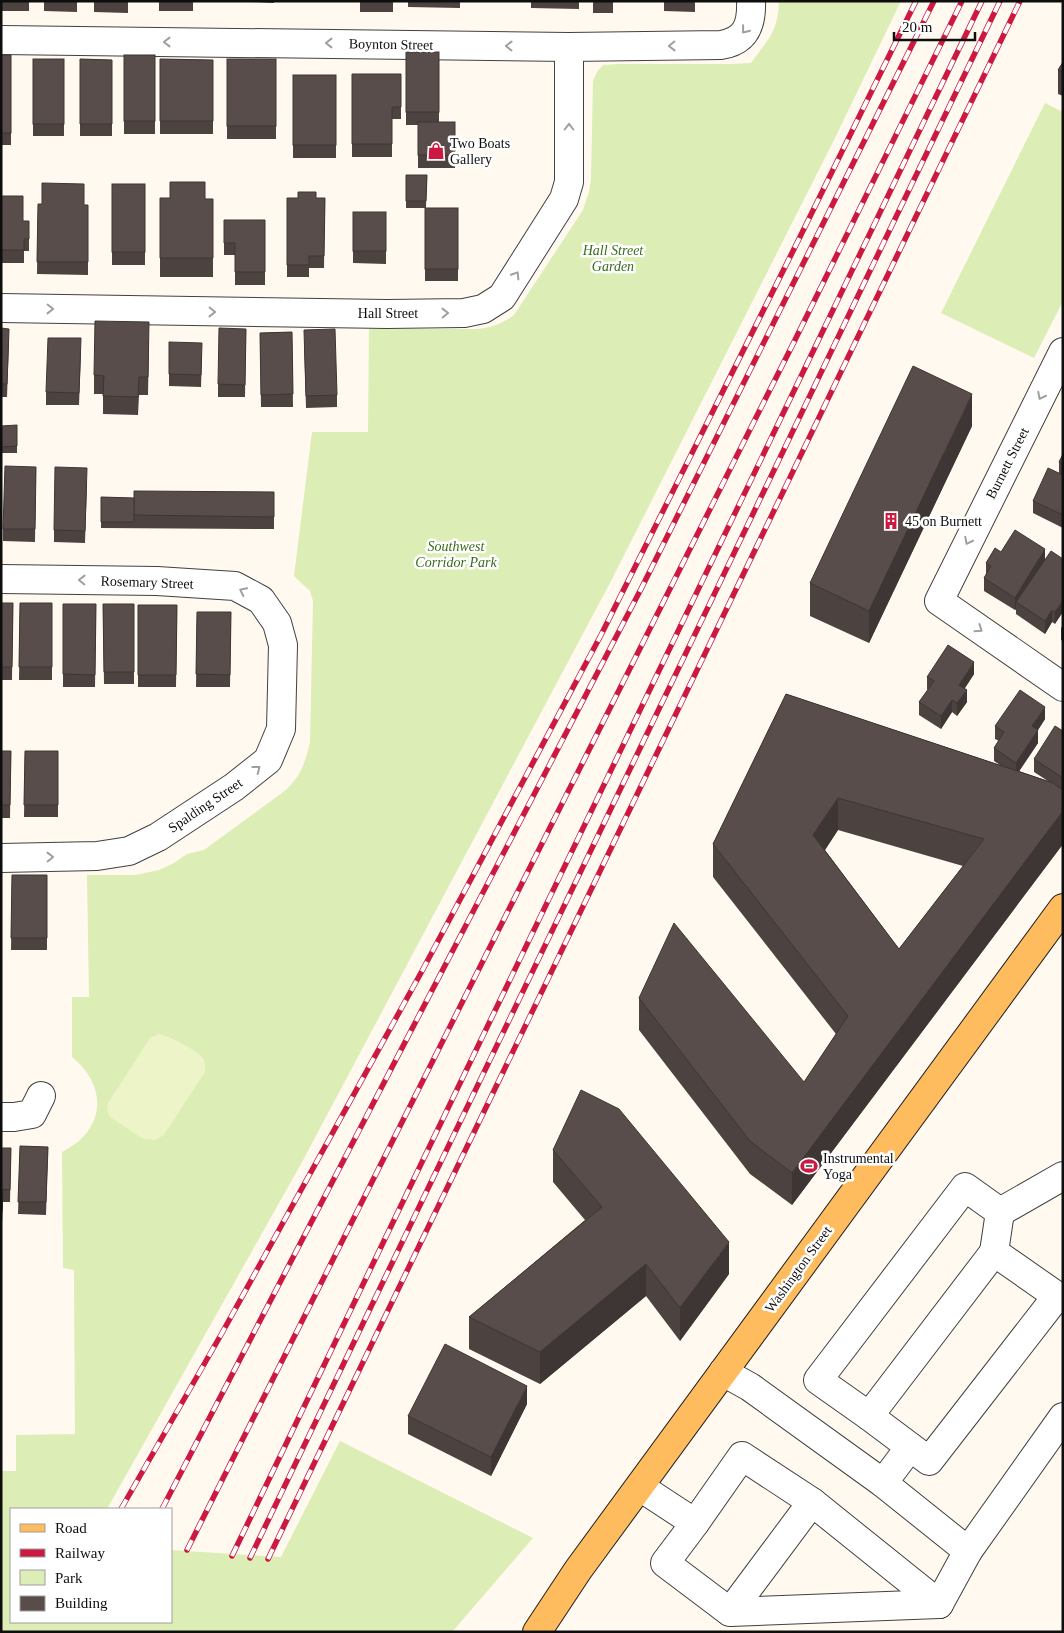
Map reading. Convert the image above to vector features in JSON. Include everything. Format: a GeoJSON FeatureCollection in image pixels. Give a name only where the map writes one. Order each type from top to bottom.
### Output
{"type":"FeatureCollection","features":[{"type":"Feature","properties":{"kind":"main road","name":"Washington Street"},"geometry":{"type":"LineString","coordinates":[[537,1632],[578,1570],[1063,908]]}},
{"type":"Feature","properties":{"kind":"street","name":"Boynton Street"},"geometry":{"type":"LineString","coordinates":[[1,40],[569,46],[721,45],[732,43],[745,32],[750,24],[751,1]]}},
{"type":"Feature","properties":{"kind":"street","name":"Hall Street"},"geometry":{"type":"LineString","coordinates":[[1,308],[368,314],[464,313],[483,309],[502,296],[564,200],[569,182],[569,46]]}},
{"type":"Feature","properties":{"kind":"street","name":"Burnett Street"},"geometry":{"type":"LineString","coordinates":[[1063,352],[939,601],[1063,687]]}},
{"type":"Feature","properties":{"kind":"street","name":"Rosemary Street"},"geometry":{"type":"LineString","coordinates":[[1,579],[157,581],[235,586],[261,600],[277,623]]}},
{"type":"Feature","properties":{"kind":"street","name":"Spalding Street"},"geometry":{"type":"LineString","coordinates":[[1,858],[97,856],[129,851],[158,837],[234,787],[268,760],[280,729],[283,644],[277,623]]}},
{"type":"Feature","properties":{"kind":"street"},"geometry":{"type":"LineString","coordinates":[[1,1117],[32,1114],[41,1096]]}},
{"type":"Feature","properties":{"kind":"street"},"geometry":{"type":"LineString","coordinates":[[1000,1212],[1063,1176]]}},
{"type":"Feature","properties":{"kind":"street"},"geometry":{"type":"LineString","coordinates":[[994,1252],[1060,1298],[929,1461],[818,1380],[964,1187],[1000,1212]]}},
{"type":"Feature","properties":{"kind":"street"},"geometry":{"type":"LineString","coordinates":[[869,1416],[994,1252],[1000,1212]]}},
{"type":"Feature","properties":{"kind":"street"},"geometry":{"type":"LineString","coordinates":[[723,1372],[750,1387],[883,1483],[968,1551]]}},
{"type":"Feature","properties":{"kind":"street"},"geometry":{"type":"LineString","coordinates":[[939,1604],[968,1551],[1063,1417]]}},
{"type":"Feature","properties":{"kind":"street"},"geometry":{"type":"LineString","coordinates":[[883,1483],[910,1447]]}},
{"type":"Feature","properties":{"kind":"street"},"geometry":{"type":"LineString","coordinates":[[742,1456],[812,1502],[939,1604],[730,1612],[666,1563],[742,1456]]}},
{"type":"Feature","properties":{"kind":"street"},"geometry":{"type":"LineString","coordinates":[[640,1487],[695,1523]]}},
{"type":"Feature","properties":{"kind":"street"},"geometry":{"type":"LineString","coordinates":[[730,1612],[812,1502]]}},
{"type":"Feature","properties":{"kind":"green space","name":"Southwest Corridor Park"},"geometry":{"type":"Polygon","coordinates":[[[779,1],[901,1],[834,140],[611,581],[301,1164],[108,1508],[10,1508],[10,1623],[172,1623],[172,1550],[281,1557],[340,1441],[533,1538],[452,1632],[1,1632],[1,1471],[16,1471],[16,1435],[75,1434],[74,1270],[63,1268],[62,1152],[87,1133],[94,1121],[97,1108],[92,1082],[84,1069],[72,1057],[72,997],[89,997],[87,875],[136,875],[159,870],[187,854],[204,850],[282,793],[301,771],[310,742],[313,601],[310,591],[294,576],[312,432],[368,432],[369,329],[486,328],[505,321],[514,315],[583,210],[591,179],[593,81],[603,65],[751,63],[771,35],[777,21],[779,1]]]}},
{"type":"Feature","properties":{"kind":"green space"},"geometry":{"type":"Polygon","coordinates":[[[1045,103],[1063,112],[1063,301],[1034,358],[941,313],[1045,103]]]}},
{"type":"Feature","properties":{"kind":"green space"},"geometry":{"type":"Polygon","coordinates":[[[159,1034],[182,1043],[199,1054],[204,1060],[205,1072],[164,1135],[155,1140],[143,1139],[110,1117],[107,1110],[108,1103],[150,1038],[159,1034]]]}},
{"type":"Feature","properties":{"kind":"building"},"geometry":{"type":"Polygon","coordinates":[[[406,52],[439,52],[439,112],[406,112],[406,52]]]}},
{"type":"Feature","properties":{"kind":"building"},"geometry":{"type":"Polygon","coordinates":[[[1,55],[11,55],[11,133],[1,133],[1,55]]]}},
{"type":"Feature","properties":{"kind":"building"},"geometry":{"type":"Polygon","coordinates":[[[124,55],[155,55],[155,121],[124,121],[124,55]]]}},
{"type":"Feature","properties":{"kind":"building"},"geometry":{"type":"Polygon","coordinates":[[[33,59],[64,59],[64,124],[33,124],[33,59]]]}},
{"type":"Feature","properties":{"kind":"building"},"geometry":{"type":"Polygon","coordinates":[[[80,59],[112,60],[112,124],[80,124],[80,59]]]}},
{"type":"Feature","properties":{"kind":"building"},"geometry":{"type":"Polygon","coordinates":[[[160,59],[213,60],[213,121],[160,121],[160,59]]]}},
{"type":"Feature","properties":{"kind":"building"},"geometry":{"type":"Polygon","coordinates":[[[227,59],[276,59],[276,126],[227,126],[227,59]]]}},
{"type":"Feature","properties":{"kind":"building"},"geometry":{"type":"Polygon","coordinates":[[[1063,62],[1063,72],[1058,70],[1063,62]]]}},
{"type":"Feature","properties":{"kind":"building"},"geometry":{"type":"Polygon","coordinates":[[[352,74],[401,74],[401,107],[392,107],[392,144],[352,144],[352,74]]]}},
{"type":"Feature","properties":{"kind":"building"},"geometry":{"type":"Polygon","coordinates":[[[293,75],[336,75],[336,145],[293,145],[293,75]]]}},
{"type":"Feature","properties":{"kind":"building","name":"Two Boats Gallery"},"geometry":{"type":"Polygon","coordinates":[[[418,122],[455,122],[455,155],[418,155],[418,122]]]}},
{"type":"Feature","properties":{"kind":"building"},"geometry":{"type":"Polygon","coordinates":[[[406,175],[427,175],[426,201],[406,201],[406,175]]]}},
{"type":"Feature","properties":{"kind":"building"},"geometry":{"type":"Polygon","coordinates":[[[170,182],[205,182],[205,199],[213,199],[213,258],[160,258],[160,198],[170,198],[170,182]]]}},
{"type":"Feature","properties":{"kind":"building"},"geometry":{"type":"Polygon","coordinates":[[[42,183],[84,184],[84,205],[88,205],[88,262],[37,262],[38,204],[42,204],[42,183]]]}},
{"type":"Feature","properties":{"kind":"building"},"geometry":{"type":"Polygon","coordinates":[[[112,184],[145,184],[145,252],[112,252],[112,184]]]}},
{"type":"Feature","properties":{"kind":"building"},"geometry":{"type":"Polygon","coordinates":[[[298,192],[316,192],[316,198],[325,198],[324,256],[309,256],[309,265],[287,265],[287,198],[298,198],[298,192]]]}},
{"type":"Feature","properties":{"kind":"building"},"geometry":{"type":"Polygon","coordinates":[[[1,196],[23,196],[23,221],[29,221],[29,239],[24,239],[24,250],[1,250],[1,196]]]}},
{"type":"Feature","properties":{"kind":"building"},"geometry":{"type":"Polygon","coordinates":[[[425,208],[458,208],[458,269],[425,269],[425,208]]]}},
{"type":"Feature","properties":{"kind":"building"},"geometry":{"type":"Polygon","coordinates":[[[353,212],[386,212],[386,251],[353,251],[353,212]]]}},
{"type":"Feature","properties":{"kind":"building"},"geometry":{"type":"Polygon","coordinates":[[[224,220],[265,220],[265,272],[235,272],[235,243],[224,243],[224,220]]]}},
{"type":"Feature","properties":{"kind":"building"},"geometry":{"type":"Polygon","coordinates":[[[95,321],[149,322],[148,377],[139,377],[138,397],[103,396],[104,376],[94,375],[95,321]]]}},
{"type":"Feature","properties":{"kind":"building"},"geometry":{"type":"Polygon","coordinates":[[[1,328],[9,329],[7,384],[1,384],[1,328]]]}},
{"type":"Feature","properties":{"kind":"building"},"geometry":{"type":"Polygon","coordinates":[[[219,328],[246,329],[245,385],[218,384],[219,328]]]}},
{"type":"Feature","properties":{"kind":"building"},"geometry":{"type":"Polygon","coordinates":[[[335,329],[337,395],[306,396],[304,330],[335,329]]]}},
{"type":"Feature","properties":{"kind":"building"},"geometry":{"type":"Polygon","coordinates":[[[292,332],[293,394],[261,395],[260,333],[292,332]]]}},
{"type":"Feature","properties":{"kind":"building"},"geometry":{"type":"Polygon","coordinates":[[[48,338],[81,338],[79,393],[46,392],[48,338]]]}},
{"type":"Feature","properties":{"kind":"building"},"geometry":{"type":"Polygon","coordinates":[[[169,342],[202,343],[201,375],[169,374],[169,342]]]}},
{"type":"Feature","properties":{"kind":"building","name":"45 on Burnett"},"geometry":{"type":"Polygon","coordinates":[[[913,366],[972,394],[869,611],[810,583],[913,366]]]}},
{"type":"Feature","properties":{"kind":"building"},"geometry":{"type":"Polygon","coordinates":[[[17,425],[17,446],[1,447],[1,426],[17,425]]]}},
{"type":"Feature","properties":{"kind":"building"},"geometry":{"type":"Polygon","coordinates":[[[1063,454],[1063,464],[1059,462],[1063,454]]]}},
{"type":"Feature","properties":{"kind":"building"},"geometry":{"type":"Polygon","coordinates":[[[5,466],[36,467],[35,529],[3,529],[5,466]]]}},
{"type":"Feature","properties":{"kind":"building"},"geometry":{"type":"Polygon","coordinates":[[[55,467],[87,468],[85,531],[54,530],[55,467]]]}},
{"type":"Feature","properties":{"kind":"building"},"geometry":{"type":"Polygon","coordinates":[[[1048,468],[1063,475],[1063,515],[1033,501],[1048,468]]]}},
{"type":"Feature","properties":{"kind":"building"},"geometry":{"type":"Polygon","coordinates":[[[134,491],[274,492],[274,517],[134,515],[134,491]]]}},
{"type":"Feature","properties":{"kind":"building"},"geometry":{"type":"Polygon","coordinates":[[[101,497],[134,498],[134,522],[101,522],[101,497]]]}},
{"type":"Feature","properties":{"kind":"building"},"geometry":{"type":"Polygon","coordinates":[[[1015,530],[1045,549],[1015,598],[984,578],[991,566],[986,563],[995,548],[1001,552],[1015,530]]]}},
{"type":"Feature","properties":{"kind":"building"},"geometry":{"type":"Polygon","coordinates":[[[1051,551],[1063,559],[1063,600],[1055,612],[1052,610],[1045,621],[1016,602],[1051,551]]]}},
{"type":"Feature","properties":{"kind":"building"},"geometry":{"type":"Polygon","coordinates":[[[1,603],[13,603],[12,667],[1,667],[1,603]]]}},
{"type":"Feature","properties":{"kind":"building"},"geometry":{"type":"Polygon","coordinates":[[[20,603],[52,603],[52,667],[19,667],[20,603]]]}},
{"type":"Feature","properties":{"kind":"building"},"geometry":{"type":"Polygon","coordinates":[[[63,604],[96,604],[95,675],[63,674],[63,604]]]}},
{"type":"Feature","properties":{"kind":"building"},"geometry":{"type":"Polygon","coordinates":[[[103,604],[134,604],[134,672],[104,672],[103,604]]]}},
{"type":"Feature","properties":{"kind":"building"},"geometry":{"type":"Polygon","coordinates":[[[138,605],[177,605],[176,675],[138,675],[138,605]]]}},
{"type":"Feature","properties":{"kind":"building"},"geometry":{"type":"Polygon","coordinates":[[[197,612],[231,612],[230,675],[196,674],[197,612]]]}},
{"type":"Feature","properties":{"kind":"building"},"geometry":{"type":"Polygon","coordinates":[[[948,645],[974,662],[959,685],[967,690],[957,703],[952,700],[941,716],[919,702],[934,681],[927,677],[948,645]]]}},
{"type":"Feature","properties":{"kind":"building"},"geometry":{"type":"Polygon","coordinates":[[[1020,690],[1045,707],[1032,726],[1038,730],[1016,763],[994,748],[1004,732],[995,726],[1020,690]]]}},
{"type":"Feature","properties":{"kind":"building"},"geometry":{"type":"Polygon","coordinates":[[[786,694],[1053,783],[1063,790],[1063,811],[792,1173],[750,1141],[639,998],[674,923],[804,1082],[848,1016],[713,844],[786,694]],[[838,798],[813,835],[899,949],[984,839],[838,798]]]}},
{"type":"Feature","properties":{"kind":"building"},"geometry":{"type":"Polygon","coordinates":[[[1055,726],[1063,731],[1063,778],[1034,759],[1055,726]]]}},
{"type":"Feature","properties":{"kind":"building"},"geometry":{"type":"Polygon","coordinates":[[[1,751],[11,751],[10,805],[1,805],[1,751]]]}},
{"type":"Feature","properties":{"kind":"building"},"geometry":{"type":"Polygon","coordinates":[[[25,751],[58,751],[58,805],[24,805],[25,751]]]}},
{"type":"Feature","properties":{"kind":"building"},"geometry":{"type":"Polygon","coordinates":[[[12,875],[47,875],[47,938],[11,938],[12,875]]]}},
{"type":"Feature","properties":{"kind":"building"},"geometry":{"type":"Polygon","coordinates":[[[581,1090],[619,1109],[729,1242],[680,1308],[646,1264],[540,1352],[469,1317],[602,1207],[553,1150],[581,1090]]]}},
{"type":"Feature","properties":{"kind":"building"},"geometry":{"type":"Polygon","coordinates":[[[20,1146],[48,1147],[46,1202],[18,1202],[20,1146]]]}},
{"type":"Feature","properties":{"kind":"building"},"geometry":{"type":"Polygon","coordinates":[[[1,1148],[11,1148],[10,1190],[3,1189],[2,1211],[1,1211],[1,1148]]]}},
{"type":"Feature","properties":{"kind":"building"},"geometry":{"type":"Polygon","coordinates":[[[445,1344],[527,1386],[491,1457],[408,1416],[445,1344]]]}},
{"type":"Feature","properties":{"kind":"railway"},"geometry":{"type":"LineString","coordinates":[[122,1508],[222,1333],[422,971],[601,635],[916,1]]}},
{"type":"Feature","properties":{"kind":"railway"},"geometry":{"type":"LineString","coordinates":[[163,1508],[641,589],[934,1]]}},
{"type":"Feature","properties":{"kind":"railway"},"geometry":{"type":"LineString","coordinates":[[187,1550],[792,346],[962,1]]}},
{"type":"Feature","properties":{"kind":"railway"},"geometry":{"type":"LineString","coordinates":[[232,1556],[982,1]]}},
{"type":"Feature","properties":{"kind":"railway"},"geometry":{"type":"LineString","coordinates":[[250,1558],[1000,1]]}},
{"type":"Feature","properties":{"kind":"railway"},"geometry":{"type":"LineString","coordinates":[[268,1559],[1020,1]]}},
{"type":"Feature","properties":{"kind":"place","name":"Two Boats Gallery"},"geometry":{"type":"Point","coordinates":[436,151]}},
{"type":"Feature","properties":{"kind":"place","name":"45 on Burnett"},"geometry":{"type":"Point","coordinates":[891,521]}},
{"type":"Feature","properties":{"kind":"place","name":"Instrumental Yoga"},"geometry":{"type":"Point","coordinates":[809,1166]}},
{"type":"Feature","properties":{"kind":"park label","name":"Hall Street Garden"},"geometry":{"type":"Point","coordinates":[613,258]}}]}
